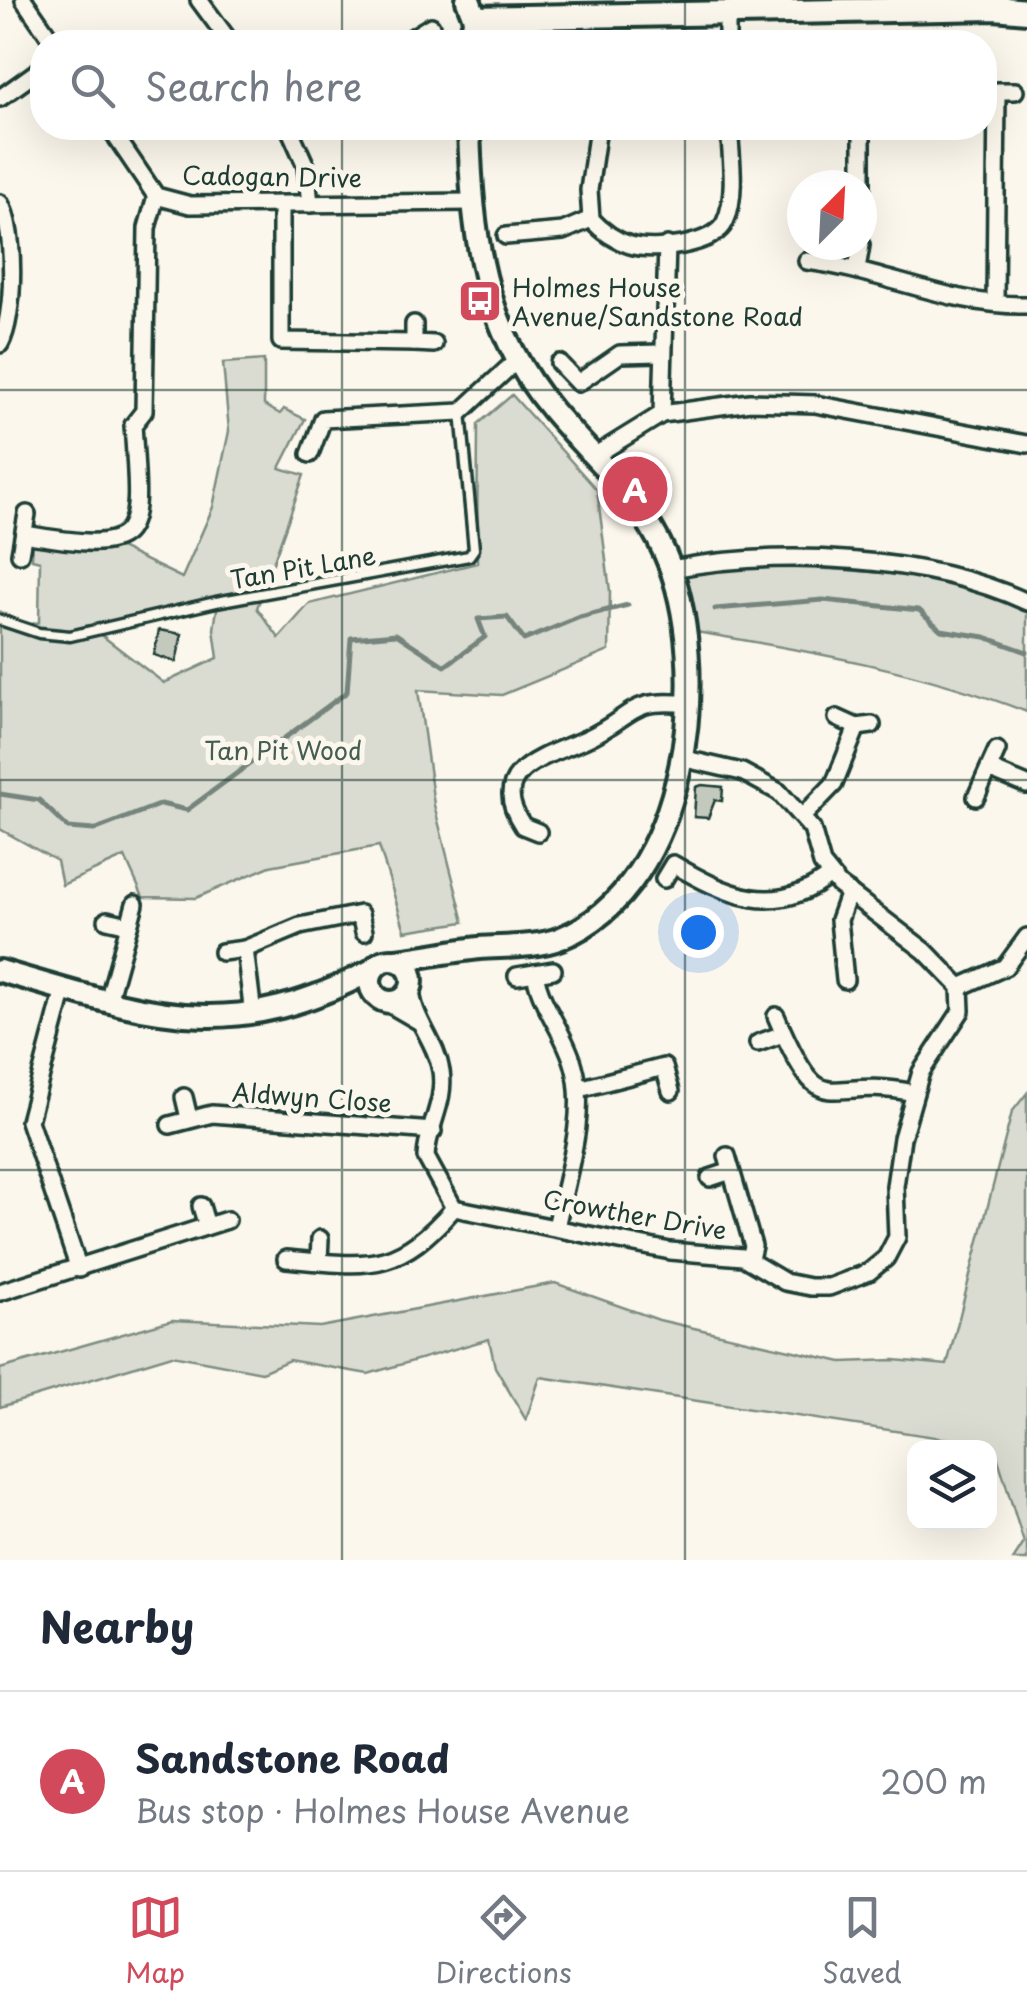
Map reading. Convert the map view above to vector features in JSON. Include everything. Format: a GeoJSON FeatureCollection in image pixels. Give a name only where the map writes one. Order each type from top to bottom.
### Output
{"type":"FeatureCollection","features":[{"type":"Feature","properties":{"kind":"main road"},"geometry":{"type":"LineString","coordinates":[[471,9],[613,8],[727,13],[897,5],[1027,11]]}},
{"type":"Feature","properties":{"kind":"street"},"geometry":{"type":"LineString","coordinates":[[24,0],[45,30]]}},
{"type":"Feature","properties":{"kind":"street"},"geometry":{"type":"LineString","coordinates":[[207,3],[223,30]]}},
{"type":"Feature","properties":{"kind":"street"},"geometry":{"type":"LineString","coordinates":[[727,13],[727,30]]}},
{"type":"Feature","properties":{"kind":"street"},"geometry":{"type":"LineString","coordinates":[[426,30],[431,26]]}},
{"type":"Feature","properties":{"kind":"street"},"geometry":{"type":"LineString","coordinates":[[0,98],[30,77]]}},
{"type":"Feature","properties":{"kind":"street"},"geometry":{"type":"LineString","coordinates":[[997,91],[1015,91]]}},
{"type":"Feature","properties":{"kind":"street","name":"Cadogan Drive"},"geometry":{"type":"LineString","coordinates":[[118,140],[156,196],[190,204],[471,202]]}},
{"type":"Feature","properties":{"kind":"street"},"geometry":{"type":"LineString","coordinates":[[294,140],[306,166],[310,204]]}},
{"type":"Feature","properties":{"kind":"street"},"geometry":{"type":"LineString","coordinates":[[0,971],[108,1001],[196,1019],[253,1014],[341,986],[383,961],[547,942],[580,928],[604,912],[656,838],[681,758],[688,704],[684,623],[671,570],[636,503],[551,409],[517,360],[483,278],[471,202],[469,140]]}},
{"type":"Feature","properties":{"kind":"street"},"geometry":{"type":"LineString","coordinates":[[596,140],[588,204],[591,219],[629,245],[702,240],[723,228],[729,212],[728,140]]}},
{"type":"Feature","properties":{"kind":"street"},"geometry":{"type":"LineString","coordinates":[[862,140],[862,170]]}},
{"type":"Feature","properties":{"kind":"street"},"geometry":{"type":"LineString","coordinates":[[992,140],[994,303]]}},
{"type":"Feature","properties":{"kind":"street"},"geometry":{"type":"LineString","coordinates":[[24,534],[96,545],[120,541],[134,527],[139,505],[133,425],[144,411],[147,228],[156,196]]}},
{"type":"Feature","properties":{"kind":"street"},"geometry":{"type":"LineString","coordinates":[[0,202],[12,243],[7,327],[0,344]]}},
{"type":"Feature","properties":{"kind":"street"},"geometry":{"type":"LineString","coordinates":[[281,206],[281,341],[434,344]]}},
{"type":"Feature","properties":{"kind":"street"},"geometry":{"type":"LineString","coordinates":[[506,236],[536,225],[563,232],[591,219]]}},
{"type":"Feature","properties":{"kind":"street"},"geometry":{"type":"LineString","coordinates":[[662,414],[667,245]]}},
{"type":"Feature","properties":{"kind":"street"},"geometry":{"type":"LineString","coordinates":[[857,269],[858,260]]}},
{"type":"Feature","properties":{"kind":"street"},"geometry":{"type":"LineString","coordinates":[[807,262],[857,269],[994,303],[1027,305]]}},
{"type":"Feature","properties":{"kind":"street"},"geometry":{"type":"LineString","coordinates":[[414,324],[414,343]]}},
{"type":"Feature","properties":{"kind":"street"},"geometry":{"type":"LineString","coordinates":[[559,363],[578,384],[620,354],[661,353]]}},
{"type":"Feature","properties":{"kind":"street"},"geometry":{"type":"LineString","coordinates":[[310,454],[322,419],[462,412],[517,360]]}},
{"type":"Feature","properties":{"kind":"street"},"geometry":{"type":"LineString","coordinates":[[594,456],[662,414],[725,404],[797,402],[1027,444]]}},
{"type":"Feature","properties":{"kind":"street"},"geometry":{"type":"LineString","coordinates":[[20,554],[27,514]]}},
{"type":"Feature","properties":{"kind":"street"},"geometry":{"type":"LineString","coordinates":[[671,570],[727,559],[905,568],[960,576],[1027,602]]}},
{"type":"Feature","properties":{"kind":"street"},"geometry":{"type":"LineString","coordinates":[[538,832],[523,826],[512,795],[516,778],[525,766],[606,729],[644,702],[688,704]]}},
{"type":"Feature","properties":{"kind":"street"},"geometry":{"type":"LineString","coordinates":[[803,816],[834,784],[864,726],[837,718]]}},
{"type":"Feature","properties":{"kind":"street"},"geometry":{"type":"LineString","coordinates":[[976,797],[997,750]]}},
{"type":"Feature","properties":{"kind":"street"},"geometry":{"type":"LineString","coordinates":[[681,758],[759,780],[803,816],[830,875],[912,940],[960,987],[996,974],[1014,959],[1027,937]]}},
{"type":"Feature","properties":{"kind":"street"},"geometry":{"type":"LineString","coordinates":[[989,769],[1027,785]]}},
{"type":"Feature","properties":{"kind":"street"},"geometry":{"type":"LineString","coordinates":[[664,879],[677,857],[719,891],[760,898],[807,894],[830,875]]}},
{"type":"Feature","properties":{"kind":"street"},"geometry":{"type":"LineString","coordinates":[[844,980],[839,920],[848,892]]}},
{"type":"Feature","properties":{"kind":"street"},"geometry":{"type":"LineString","coordinates":[[108,1001],[135,904]]}},
{"type":"Feature","properties":{"kind":"street"},"geometry":{"type":"LineString","coordinates":[[222,952],[245,949],[300,926],[360,914],[364,932]]}},
{"type":"Feature","properties":{"kind":"street"},"geometry":{"type":"LineString","coordinates":[[107,920],[128,926]]}},
{"type":"Feature","properties":{"kind":"street"},"geometry":{"type":"LineString","coordinates":[[245,949],[253,1014]]}},
{"type":"Feature","properties":{"kind":"street"},"geometry":{"type":"LineString","coordinates":[[341,986],[396,1001],[433,956]]}},
{"type":"Feature","properties":{"kind":"street"},"geometry":{"type":"LineString","coordinates":[[286,1258],[318,1262],[393,1260],[415,1248],[454,1208],[426,1157],[442,1075],[437,1052],[420,1022],[408,968],[396,960]]}},
{"type":"Feature","properties":{"kind":"street"},"geometry":{"type":"LineString","coordinates":[[372,970],[369,982],[381,999],[420,1022]]}},
{"type":"Feature","properties":{"kind":"street"},"geometry":{"type":"LineString","coordinates":[[517,976],[553,970]]}},
{"type":"Feature","properties":{"kind":"street"},"geometry":{"type":"LineString","coordinates":[[535,973],[539,996],[568,1048],[579,1089],[556,1228]]}},
{"type":"Feature","properties":{"kind":"street","name":"Crowther Drive"},"geometry":{"type":"LineString","coordinates":[[454,1208],[670,1251],[750,1259],[785,1282],[829,1287],[869,1272],[886,1258],[897,1238],[897,1162],[914,1092],[930,1056],[961,1011],[960,987]]}},
{"type":"Feature","properties":{"kind":"street"},"geometry":{"type":"LineString","coordinates":[[64,990],[29,1121],[79,1268]]}},
{"type":"Feature","properties":{"kind":"street"},"geometry":{"type":"LineString","coordinates":[[776,1016],[804,1075],[826,1092],[875,1086],[914,1092]]}},
{"type":"Feature","properties":{"kind":"street"},"geometry":{"type":"LineString","coordinates":[[758,1043],[784,1034]]}},
{"type":"Feature","properties":{"kind":"street"},"geometry":{"type":"LineString","coordinates":[[579,1089],[682,1062]]}},
{"type":"Feature","properties":{"kind":"street"},"geometry":{"type":"LineString","coordinates":[[664,1067],[671,1090]]}},
{"type":"Feature","properties":{"kind":"street"},"geometry":{"type":"LineString","coordinates":[[184,1097],[188,1118]]}},
{"type":"Feature","properties":{"kind":"street","name":"Aldwyn Close"},"geometry":{"type":"LineString","coordinates":[[170,1125],[188,1118],[226,1115],[432,1131]]}},
{"type":"Feature","properties":{"kind":"street"},"geometry":{"type":"LineString","coordinates":[[710,1178],[729,1164],[753,1246],[750,1259]]}},
{"type":"Feature","properties":{"kind":"street"},"geometry":{"type":"LineString","coordinates":[[201,1206],[207,1226]]}},
{"type":"Feature","properties":{"kind":"street"},"geometry":{"type":"LineString","coordinates":[[0,1292],[227,1220]]}},
{"type":"Feature","properties":{"kind":"street"},"geometry":{"type":"LineString","coordinates":[[318,1262],[320,1238]]}},
{"type":"Feature","properties":{"kind":"lane","name":"Tan Pit Lane"},"geometry":{"type":"LineString","coordinates":[[0,620],[39,633],[70,636],[216,602],[473,554],[462,412]]}},
{"type":"Feature","properties":{"kind":"green space","name":"Tan Pit Wood"},"geometry":{"type":"Polygon","coordinates":[[[264,360],[264,405],[280,414],[284,409],[305,419],[280,468],[304,475],[257,608],[279,638],[309,604],[477,563],[478,424],[512,395],[597,490],[610,591],[609,651],[502,695],[418,690],[434,805],[464,922],[405,931],[379,846],[270,866],[196,898],[143,897],[125,857],[62,885],[57,861],[0,829],[0,612],[29,625],[39,622],[40,561],[32,559],[33,541],[96,551],[120,548],[182,578],[213,507],[229,431],[223,363],[264,360]],[[218,602],[96,631],[164,683],[218,658],[214,629],[218,602]]]}},
{"type":"Feature","properties":{"kind":"green space"},"geometry":{"type":"Polygon","coordinates":[[[728,567],[842,570],[919,578],[992,597],[1027,611],[1027,712],[905,673],[696,632],[684,623],[685,576],[728,567]]]}},
{"type":"Feature","properties":{"kind":"green space"},"geometry":{"type":"Polygon","coordinates":[[[1027,1093],[1027,1560],[1013,1560],[1024,1543],[997,1456],[997,1440],[955,1440],[540,1377],[526,1420],[495,1367],[489,1339],[368,1374],[289,1360],[262,1372],[172,1355],[0,1407],[0,1369],[172,1320],[320,1327],[555,1283],[659,1320],[842,1362],[894,1360],[947,1365],[1012,1112],[1027,1093]]]}},
{"type":"Feature","properties":{"kind":"building"},"geometry":{"type":"Polygon","coordinates":[[[159,630],[182,634],[176,662],[154,655],[159,630]]]}},
{"type":"Feature","properties":{"kind":"building"},"geometry":{"type":"Polygon","coordinates":[[[696,787],[723,787],[722,801],[715,800],[708,818],[694,817],[696,787]]]}},
{"type":"Feature","properties":{"kind":"waterway"},"geometry":{"type":"LineString","coordinates":[[715,609],[823,600],[919,610],[941,630],[985,637],[1027,652]]}},
{"type":"Feature","properties":{"kind":"waterway"},"geometry":{"type":"LineString","coordinates":[[0,794],[39,800],[68,828],[94,830],[161,804],[187,810],[347,692],[351,638],[396,634],[445,666],[485,637],[478,619],[507,617],[524,640],[580,617],[628,605]]}},
{"type":"Feature","properties":{"kind":"place","name":"Holmes House Avenue/Sandstone Road"},"geometry":{"type":"Point","coordinates":[480,301]}},
{"type":"Feature","properties":{"kind":"place","name":"Sandstone Road"},"geometry":{"type":"Point","coordinates":[635,489]}}]}
